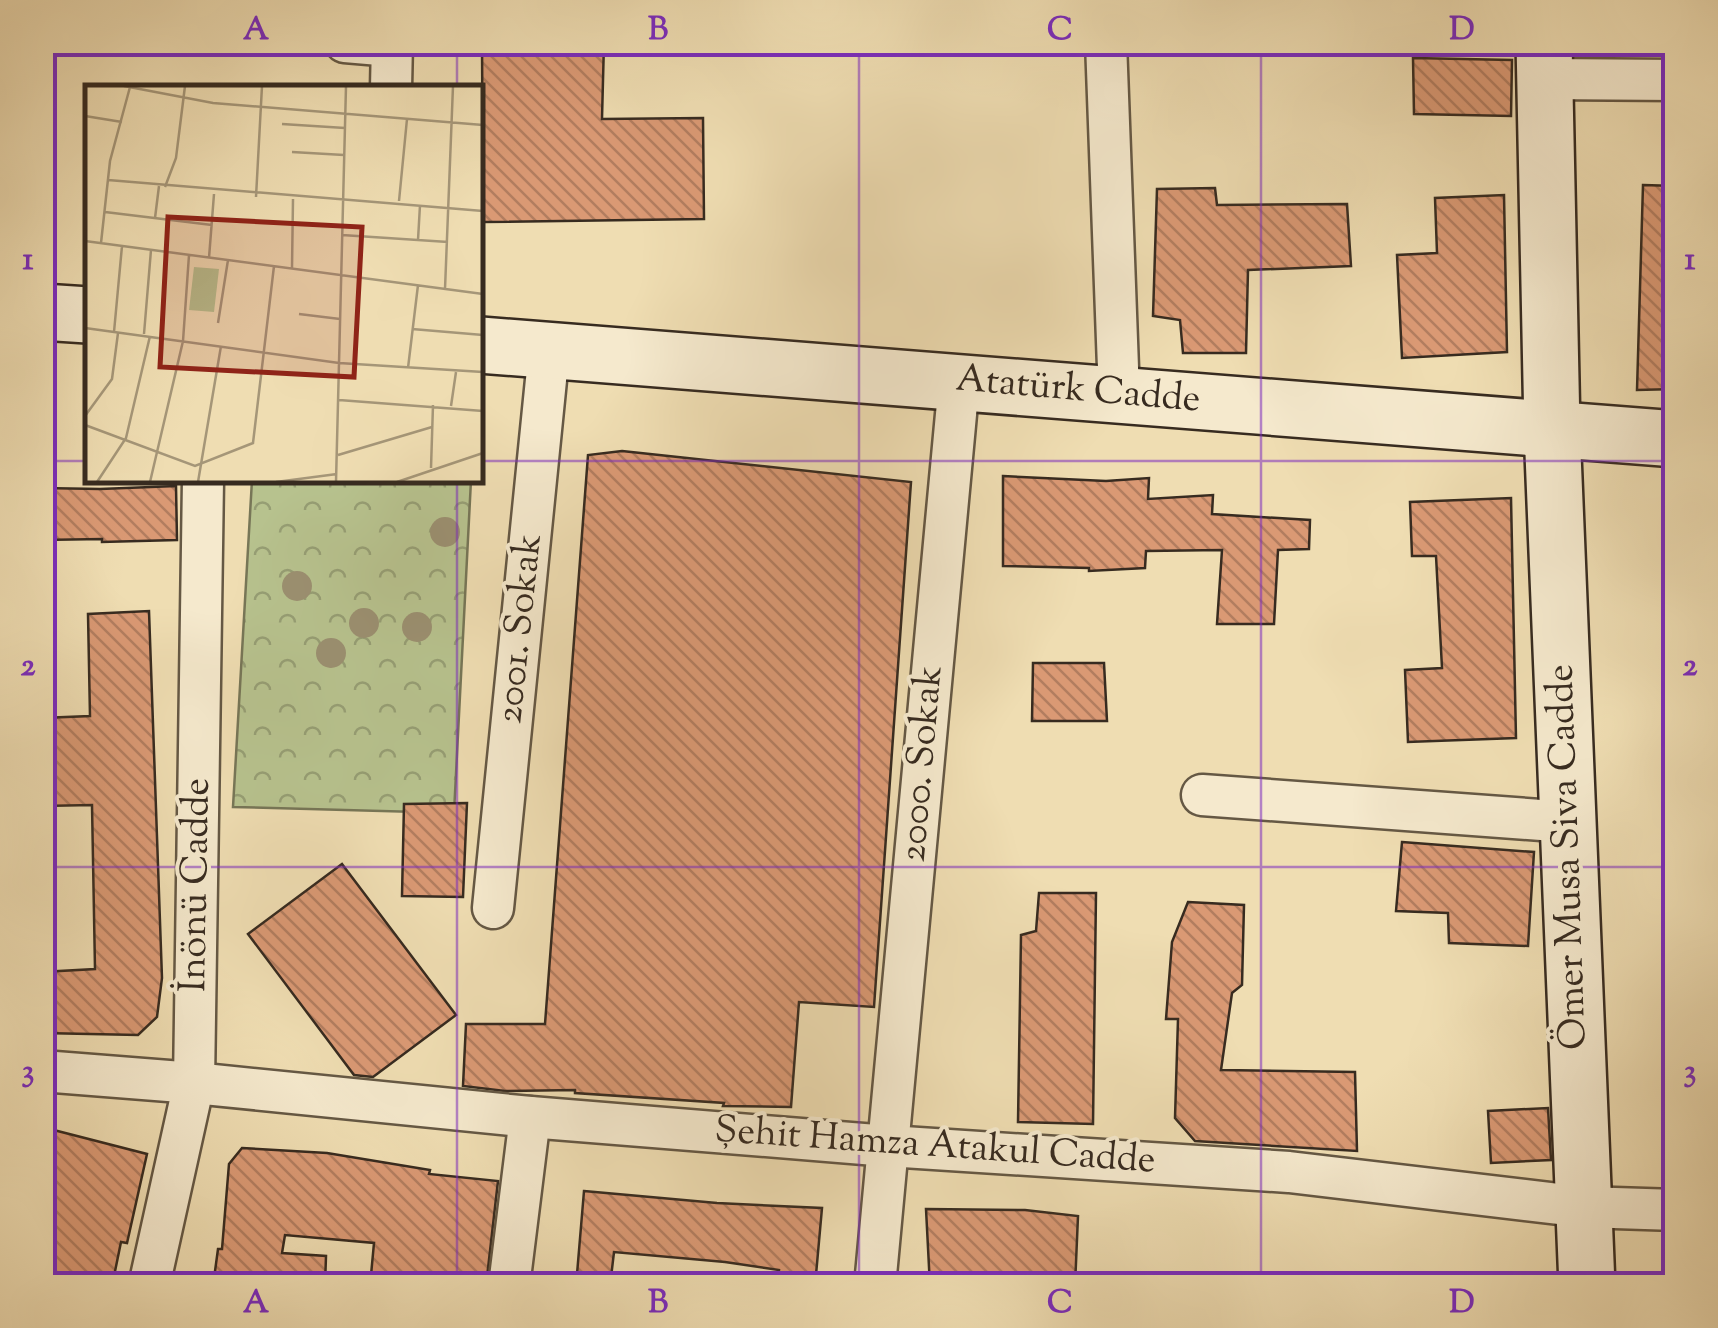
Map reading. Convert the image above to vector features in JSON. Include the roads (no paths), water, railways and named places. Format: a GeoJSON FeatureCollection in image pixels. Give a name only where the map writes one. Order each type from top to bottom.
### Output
{"type":"FeatureCollection","features":[{"type":"Feature","properties":{"kind":"main road","name":"Ömer Musa Siva Cadde"},"geometry":{"type":"LineString","coordinates":[[1544,61],[1552,429],[1587,1286]]}},
{"type":"Feature","properties":{"kind":"main road"},"geometry":{"type":"LineString","coordinates":[[42,312],[85,315]]}},
{"type":"Feature","properties":{"kind":"main road","name":"Atatürk Cadde"},"geometry":{"type":"LineString","coordinates":[[482,345],[1676,439]]}},
{"type":"Feature","properties":{"kind":"street"},"geometry":{"type":"LineString","coordinates":[[345,42],[392,44],[390,85]]}},
{"type":"Feature","properties":{"kind":"street"},"geometry":{"type":"LineString","coordinates":[[1106,42],[1119,394]]}},
{"type":"Feature","properties":{"kind":"street"},"geometry":{"type":"LineString","coordinates":[[1544,61],[1676,80]]}},
{"type":"Feature","properties":{"kind":"street","name":"2001. Sokak"},"geometry":{"type":"LineString","coordinates":[[494,908],[549,350]]}},
{"type":"Feature","properties":{"kind":"street","name":"2000. Sokak"},"geometry":{"type":"LineString","coordinates":[[875,1286],[959,382]]}},
{"type":"Feature","properties":{"kind":"street","name":"İnönü Cadde"},"geometry":{"type":"LineString","coordinates":[[149,1286],[194,1083],[203,482]]}},
{"type":"Feature","properties":{"kind":"street"},"geometry":{"type":"LineString","coordinates":[[1202,795],[1568,822]]}},
{"type":"Feature","properties":{"kind":"street","name":"Şehit Hamza Atakul Cadde"},"geometry":{"type":"LineString","coordinates":[[42,1071],[888,1146],[1289,1172],[1584,1207],[1676,1210]]}},
{"type":"Feature","properties":{"kind":"street"},"geometry":{"type":"LineString","coordinates":[[509,1286],[530,1117]]}}]}
